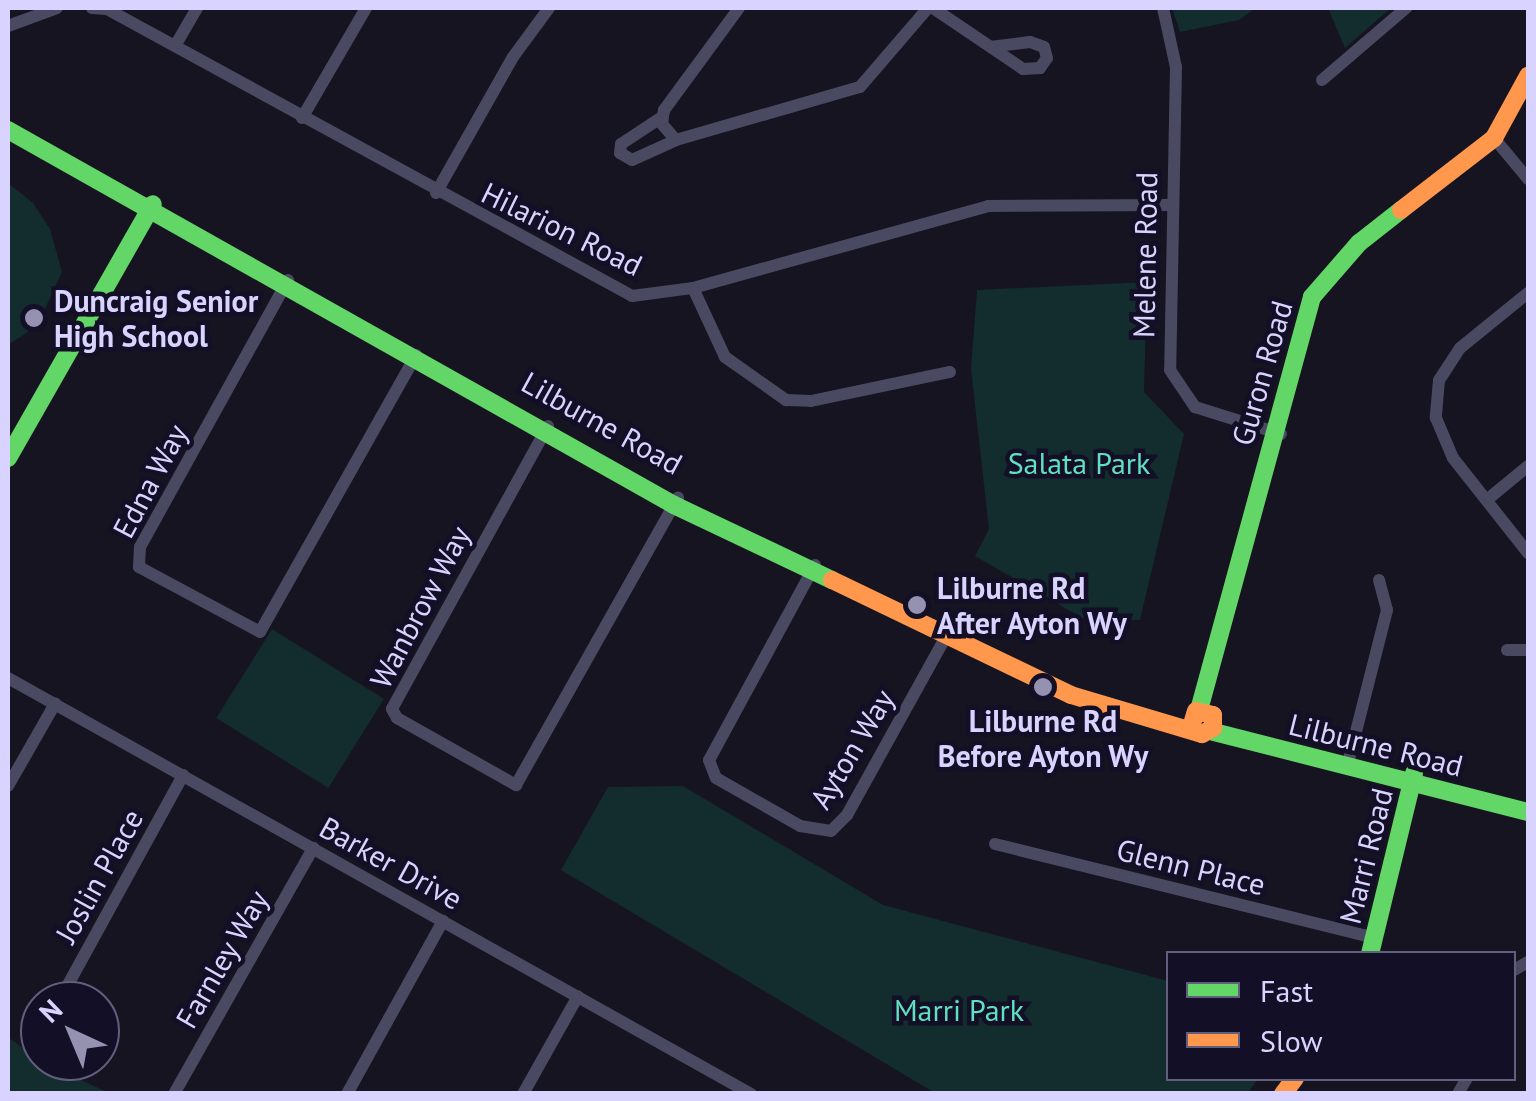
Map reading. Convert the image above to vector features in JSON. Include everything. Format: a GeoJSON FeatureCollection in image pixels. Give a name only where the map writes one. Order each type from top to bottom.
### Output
{"type":"FeatureCollection","features":[{"type":"Feature","properties":{"kind":"street"},"geometry":{"type":"LineString","coordinates":[[8,26],[58,8]]}},
{"type":"Feature","properties":{"kind":"street","name":"Hilarion Road"},"geometry":{"type":"LineString","coordinates":[[92,8],[108,9],[436,193],[632,296],[693,288],[988,206],[1169,205]]}},
{"type":"Feature","properties":{"kind":"street"},"geometry":{"type":"LineString","coordinates":[[176,46],[197,8]]}},
{"type":"Feature","properties":{"kind":"street"},"geometry":{"type":"LineString","coordinates":[[302,118],[366,8]]}},
{"type":"Feature","properties":{"kind":"street"},"geometry":{"type":"LineString","coordinates":[[436,193],[513,57],[549,8]]}},
{"type":"Feature","properties":{"kind":"street"},"geometry":{"type":"LineString","coordinates":[[739,8],[662,117],[621,144],[620,153],[632,160],[676,140],[860,87],[930,8],[992,47]]}},
{"type":"Feature","properties":{"kind":"street","name":"Melene Road"},"geometry":{"type":"LineString","coordinates":[[1164,8],[1176,67],[1169,205],[1173,378],[1195,406],[1276,433]]}},
{"type":"Feature","properties":{"kind":"street"},"geometry":{"type":"LineString","coordinates":[[1322,80],[1406,8]]}},
{"type":"Feature","properties":{"kind":"street","name":"Guron Road"},"geometry":{"type":"LineString","coordinates":[[1497,141],[1528,76]]}},
{"type":"Feature","properties":{"kind":"street","name":"Guron Road"},"geometry":{"type":"LineString","coordinates":[[1204,719],[1302,319],[1327,274],[1497,141],[1528,102]]}},
{"type":"Feature","properties":{"kind":"street"},"geometry":{"type":"LineString","coordinates":[[662,117],[676,140]]}},
{"type":"Feature","properties":{"kind":"street","name":"Lilburne Road"},"geometry":{"type":"LineString","coordinates":[[8,120],[146,205]]}},
{"type":"Feature","properties":{"kind":"street","name":"Lilburne Road"},"geometry":{"type":"LineString","coordinates":[[8,130],[676,501],[1070,695],[1204,719],[1348,762],[1528,802]]}},
{"type":"Feature","properties":{"kind":"street"},"geometry":{"type":"LineString","coordinates":[[1497,141],[1528,179]]}},
{"type":"Feature","properties":{"kind":"street"},"geometry":{"type":"LineString","coordinates":[[8,438],[146,205]]}},
{"type":"Feature","properties":{"kind":"street"},"geometry":{"type":"LineString","coordinates":[[8,458],[146,205]]}},
{"type":"Feature","properties":{"kind":"street","name":"Edna Way"},"geometry":{"type":"LineString","coordinates":[[286,284],[136,560],[242,627],[260,632],[270,618],[415,356]]}},
{"type":"Feature","properties":{"kind":"street"},"geometry":{"type":"LineString","coordinates":[[693,288],[725,357],[786,400],[811,401],[950,372]]}},
{"type":"Feature","properties":{"kind":"street"},"geometry":{"type":"LineString","coordinates":[[1528,294],[1460,348],[1439,380],[1436,418],[1453,458],[1528,554]]}},
{"type":"Feature","properties":{"kind":"street","name":"Wanbrow Way"},"geometry":{"type":"LineString","coordinates":[[546,430],[392,709],[397,718],[516,785],[676,501]]}},
{"type":"Feature","properties":{"kind":"street"},"geometry":{"type":"LineString","coordinates":[[1488,499],[1528,466]]}},
{"type":"Feature","properties":{"kind":"street","name":"Ayton Way"},"geometry":{"type":"LineString","coordinates":[[813,568],[709,760],[716,778],[800,826],[832,831],[847,815],[948,633]]}},
{"type":"Feature","properties":{"kind":"street"},"geometry":{"type":"LineString","coordinates":[[1348,762],[1386,610],[1379,580]]}},
{"type":"Feature","properties":{"kind":"street"},"geometry":{"type":"LineString","coordinates":[[1507,650],[1528,650]]}},
{"type":"Feature","properties":{"kind":"street","name":"Barker Drive"},"geometry":{"type":"LineString","coordinates":[[8,678],[750,1094]]}},
{"type":"Feature","properties":{"kind":"street"},"geometry":{"type":"LineString","coordinates":[[8,786],[55,704]]}},
{"type":"Feature","properties":{"kind":"street","name":"Joslin Place"},"geometry":{"type":"LineString","coordinates":[[70,981],[183,775]]}},
{"type":"Feature","properties":{"kind":"street","name":"Lilburne Road"},"geometry":{"type":"LineString","coordinates":[[1413,778],[1528,812]]}},
{"type":"Feature","properties":{"kind":"street","name":"Marri Road"},"geometry":{"type":"LineString","coordinates":[[1372,946],[1413,778]]}},
{"type":"Feature","properties":{"kind":"street","name":"Glenn Place"},"geometry":{"type":"LineString","coordinates":[[996,844],[1372,946]]}},
{"type":"Feature","properties":{"kind":"street","name":"Farnley Way"},"geometry":{"type":"LineString","coordinates":[[174,1094],[313,848]]}},
{"type":"Feature","properties":{"kind":"street"},"geometry":{"type":"LineString","coordinates":[[347,1094],[442,921]]}},
{"type":"Feature","properties":{"kind":"street"},"geometry":{"type":"LineString","coordinates":[[523,1094],[578,996]]}},
{"type":"Feature","properties":{"kind":"green space"},"geometry":{"type":"Polygon","coordinates":[[[1172,8],[1256,8],[1239,20],[1180,32],[1172,8]]]}},
{"type":"Feature","properties":{"kind":"green space"},"geometry":{"type":"Polygon","coordinates":[[[1328,8],[1391,8],[1345,48],[1328,8]]]}},
{"type":"Feature","properties":{"kind":"green space"},"geometry":{"type":"Polygon","coordinates":[[[8,183],[33,203],[50,229],[62,272],[37,326],[8,345],[8,183]]]}},
{"type":"Feature","properties":{"kind":"green space","name":"Salata Park"},"geometry":{"type":"Polygon","coordinates":[[[1147,282],[1144,392],[1184,434],[1140,620],[1084,619],[975,556],[989,529],[971,369],[977,290],[1147,282]]]}},
{"type":"Feature","properties":{"kind":"green space"},"geometry":{"type":"Polygon","coordinates":[[[272,629],[384,699],[328,788],[216,718],[272,629]]]}},
{"type":"Feature","properties":{"kind":"green space","name":"Marri Park"},"geometry":{"type":"Polygon","coordinates":[[[683,786],[883,905],[1166,980],[1166,1081],[1257,1081],[1247,1094],[935,1093],[561,870],[608,787],[683,786]]]}},
{"type":"Feature","properties":{"kind":"green space"},"geometry":{"type":"Polygon","coordinates":[[[8,1037],[20,1046],[20,1081],[83,1081],[109,1093],[8,1093],[8,1037]]]}},
{"type":"Feature","properties":{"kind":"traffic: fast"},"geometry":{"type":"LineString","coordinates":[[8,130],[674,505],[832,580]]}},
{"type":"Feature","properties":{"kind":"traffic: fast"},"geometry":{"type":"LineString","coordinates":[[8,458],[153,204]]}},
{"type":"Feature","properties":{"kind":"traffic: fast"},"geometry":{"type":"LineString","coordinates":[[1199,710],[1312,297],[1359,243],[1401,210]]}},
{"type":"Feature","properties":{"kind":"traffic: fast"},"geometry":{"type":"LineString","coordinates":[[1210,731],[1528,812]]}},
{"type":"Feature","properties":{"kind":"traffic: fast"},"geometry":{"type":"LineString","coordinates":[[1371,951],[1414,773]]}},
{"type":"Feature","properties":{"kind":"traffic: slow"},"geometry":{"type":"LineString","coordinates":[[1401,210],[1494,138],[1528,76]]}},
{"type":"Feature","properties":{"kind":"traffic: slow"},"geometry":{"type":"LineString","coordinates":[[832,580],[1071,695],[1202,734],[1213,728],[1213,715],[1196,711],[1191,727]]}},
{"type":"Feature","properties":{"kind":"traffic: slow"},"geometry":{"type":"LineString","coordinates":[[1283,1094],[1293,1081]]}},
{"type":"Feature","properties":{"kind":"place","name":"Duncraig Senior High School"},"geometry":{"type":"Point","coordinates":[34,318]}},
{"type":"Feature","properties":{"kind":"place","name":"Lilburne Rd After Ayton Wy"},"geometry":{"type":"Point","coordinates":[917,605]}},
{"type":"Feature","properties":{"kind":"place","name":"Lilburne Rd Before Ayton Wy"},"geometry":{"type":"Point","coordinates":[1043,687]}}]}
